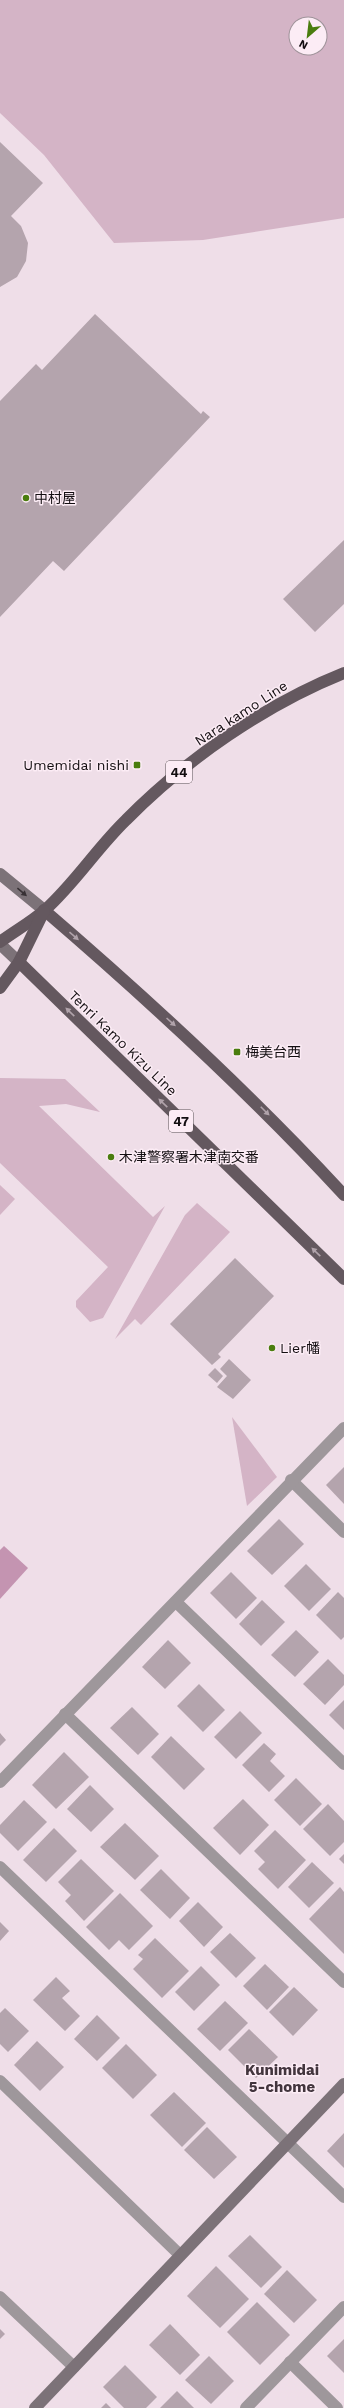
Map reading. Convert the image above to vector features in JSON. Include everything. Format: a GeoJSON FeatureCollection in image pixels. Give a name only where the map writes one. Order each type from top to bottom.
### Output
{"type":"FeatureCollection","features":[{"type":"Feature","properties":{"kind":"main road","name":"Nara kamo Line"},"geometry":{"type":"LineString","coordinates":[[0,943],[44,910],[84,870],[126,819],[183,769],[245,726],[301,692],[344,673]]}},
{"type":"Feature","properties":{"kind":"main road","name":"Nara kamo Line"},"geometry":{"type":"LineString","coordinates":[[0,988],[19,962],[44,910]]}},
{"type":"Feature","properties":{"kind":"main road"},"geometry":{"type":"LineString","coordinates":[[44,910],[223,1069],[289,1135],[344,1195]]}},
{"type":"Feature","properties":{"kind":"main road","name":"Tenri Kamo Kizu Line"},"geometry":{"type":"LineString","coordinates":[[19,962],[344,1279]]}},
{"type":"Feature","properties":{"kind":"street"},"geometry":{"type":"LineString","coordinates":[[0,874],[44,910]]}},
{"type":"Feature","properties":{"kind":"street"},"geometry":{"type":"LineString","coordinates":[[0,943],[19,962]]}},
{"type":"Feature","properties":{"kind":"street"},"geometry":{"type":"LineString","coordinates":[[0,1782],[176,1602],[291,1480],[344,1428]]}},
{"type":"Feature","properties":{"kind":"street"},"geometry":{"type":"LineString","coordinates":[[291,1480],[344,1532]]}},
{"type":"Feature","properties":{"kind":"street"},"geometry":{"type":"LineString","coordinates":[[176,1602],[344,1764]]}},
{"type":"Feature","properties":{"kind":"street"},"geometry":{"type":"LineString","coordinates":[[65,1714],[344,1982]]}},
{"type":"Feature","properties":{"kind":"street"},"geometry":{"type":"LineString","coordinates":[[0,1867],[344,2197]]}},
{"type":"Feature","properties":{"kind":"street"},"geometry":{"type":"LineString","coordinates":[[0,2081],[180,2255]]}},
{"type":"Feature","properties":{"kind":"street"},"geometry":{"type":"LineString","coordinates":[[35,2408],[287,2142],[344,2084]]}},
{"type":"Feature","properties":{"kind":"street"},"geometry":{"type":"LineString","coordinates":[[0,2297],[74,2367]]}},
{"type":"Feature","properties":{"kind":"street"},"geometry":{"type":"LineString","coordinates":[[246,2408],[344,2307]]}},
{"type":"Feature","properties":{"kind":"street"},"geometry":{"type":"LineString","coordinates":[[290,2362],[337,2408]]}},
{"type":"Feature","properties":{"kind":"shaded area"},"geometry":{"type":"Polygon","coordinates":[[[0,0],[344,0],[344,218],[203,240],[114,243],[44,155],[0,113],[0,0]]]}},
{"type":"Feature","properties":{"kind":"shaded area"},"geometry":{"type":"Polygon","coordinates":[[[0,1078],[65,1079],[100,1112],[66,1104],[39,1106],[153,1217],[165,1206],[103,1318],[90,1322],[76,1307],[76,1301],[108,1267],[0,1163],[0,1078]]]}},
{"type":"Feature","properties":{"kind":"shaded area"},"geometry":{"type":"Polygon","coordinates":[[[0,1185],[15,1199],[0,1215],[0,1185]]]}},
{"type":"Feature","properties":{"kind":"shaded area"},"geometry":{"type":"Polygon","coordinates":[[[197,1203],[230,1232],[141,1325],[135,1319],[115,1339],[185,1215],[197,1203]]]}},
{"type":"Feature","properties":{"kind":"shaded area"},"geometry":{"type":"Polygon","coordinates":[[[232,1417],[277,1477],[247,1506],[232,1417]]]}},
{"type":"Feature","properties":{"kind":"shaded area"},"geometry":{"type":"Polygon","coordinates":[[[4,1546],[28,1568],[0,1599],[0,1550],[4,1546]]]}},
{"type":"Feature","properties":{"kind":"building"},"geometry":{"type":"Polygon","coordinates":[[[0,142],[43,183],[11,216],[21,226],[28,243],[26,261],[17,277],[0,287],[0,142]]]}},
{"type":"Feature","properties":{"kind":"building"},"geometry":{"type":"Polygon","coordinates":[[[95,314],[201,414],[203,411],[210,417],[64,571],[53,561],[0,617],[0,401],[36,364],[42,370],[95,314]]]}},
{"type":"Feature","properties":{"kind":"building"},"geometry":{"type":"Polygon","coordinates":[[[344,540],[344,604],[315,632],[283,599],[344,540]]]}},
{"type":"Feature","properties":{"kind":"building"},"geometry":{"type":"Polygon","coordinates":[[[235,1258],[274,1296],[218,1354],[221,1357],[212,1365],[170,1324],[235,1258]]]}},
{"type":"Feature","properties":{"kind":"building"},"geometry":{"type":"Polygon","coordinates":[[[229,1359],[251,1380],[233,1399],[217,1387],[227,1376],[220,1369],[229,1359]]]}},
{"type":"Feature","properties":{"kind":"building"},"geometry":{"type":"Polygon","coordinates":[[[215,1368],[223,1376],[217,1383],[208,1375],[215,1368]]]}},
{"type":"Feature","properties":{"kind":"building"},"geometry":{"type":"Polygon","coordinates":[[[344,1467],[344,1504],[326,1485],[344,1467]]]}},
{"type":"Feature","properties":{"kind":"building"},"geometry":{"type":"Polygon","coordinates":[[[279,1519],[304,1544],[272,1575],[247,1551],[279,1519]]]}},
{"type":"Feature","properties":{"kind":"building"},"geometry":{"type":"Polygon","coordinates":[[[306,1564],[331,1589],[309,1611],[284,1586],[306,1564]]]}},
{"type":"Feature","properties":{"kind":"building"},"geometry":{"type":"Polygon","coordinates":[[[231,1572],[257,1598],[236,1619],[210,1593],[231,1572]]]}},
{"type":"Feature","properties":{"kind":"building"},"geometry":{"type":"Polygon","coordinates":[[[338,1592],[344,1598],[344,1637],[341,1640],[316,1615],[338,1592]]]}},
{"type":"Feature","properties":{"kind":"building"},"geometry":{"type":"Polygon","coordinates":[[[262,1600],[285,1622],[261,1646],[239,1624],[262,1600]]]}},
{"type":"Feature","properties":{"kind":"building"},"geometry":{"type":"Polygon","coordinates":[[[296,1630],[319,1652],[295,1677],[271,1655],[296,1630]]]}},
{"type":"Feature","properties":{"kind":"building"},"geometry":{"type":"Polygon","coordinates":[[[168,1640],[191,1663],[165,1689],[142,1667],[168,1640]]]}},
{"type":"Feature","properties":{"kind":"building"},"geometry":{"type":"Polygon","coordinates":[[[328,1659],[344,1675],[344,1685],[325,1705],[303,1684],[328,1659]]]}},
{"type":"Feature","properties":{"kind":"building"},"geometry":{"type":"Polygon","coordinates":[[[199,1684],[225,1710],[203,1732],[177,1706],[199,1684]]]}},
{"type":"Feature","properties":{"kind":"building"},"geometry":{"type":"Polygon","coordinates":[[[344,1700],[344,1730],[329,1715],[344,1700]]]}},
{"type":"Feature","properties":{"kind":"building"},"geometry":{"type":"Polygon","coordinates":[[[132,1707],[159,1734],[138,1755],[110,1728],[132,1707]]]}},
{"type":"Feature","properties":{"kind":"building"},"geometry":{"type":"Polygon","coordinates":[[[240,1711],[262,1733],[236,1759],[214,1737],[240,1711]]]}},
{"type":"Feature","properties":{"kind":"building"},"geometry":{"type":"Polygon","coordinates":[[[0,1733],[6,1740],[0,1746],[0,1733]]]}},
{"type":"Feature","properties":{"kind":"building"},"geometry":{"type":"Polygon","coordinates":[[[171,1736],[205,1769],[184,1790],[151,1757],[171,1736]]]}},
{"type":"Feature","properties":{"kind":"building"},"geometry":{"type":"Polygon","coordinates":[[[264,1743],[276,1754],[270,1761],[285,1776],[269,1792],[242,1765],[264,1743]]]}},
{"type":"Feature","properties":{"kind":"building"},"geometry":{"type":"Polygon","coordinates":[[[64,1752],[89,1777],[56,1809],[32,1785],[64,1752]]]}},
{"type":"Feature","properties":{"kind":"building"},"geometry":{"type":"Polygon","coordinates":[[[296,1778],[322,1804],[300,1826],[274,1800],[296,1778]]]}},
{"type":"Feature","properties":{"kind":"building"},"geometry":{"type":"Polygon","coordinates":[[[90,1785],[114,1809],[91,1832],[67,1809],[90,1785]]]}},
{"type":"Feature","properties":{"kind":"building"},"geometry":{"type":"Polygon","coordinates":[[[243,1799],[269,1825],[240,1855],[213,1828],[243,1799]]]}},
{"type":"Feature","properties":{"kind":"building"},"geometry":{"type":"Polygon","coordinates":[[[24,1800],[47,1822],[18,1851],[0,1833],[0,1825],[24,1800]]]}},
{"type":"Feature","properties":{"kind":"building"},"geometry":{"type":"Polygon","coordinates":[[[328,1804],[344,1821],[344,1842],[330,1856],[303,1829],[328,1804]]]}},
{"type":"Feature","properties":{"kind":"building"},"geometry":{"type":"Polygon","coordinates":[[[125,1823],[159,1856],[135,1880],[100,1847],[125,1823]]]}},
{"type":"Feature","properties":{"kind":"building"},"geometry":{"type":"Polygon","coordinates":[[[54,1828],[77,1851],[46,1882],[23,1860],[54,1828]]]}},
{"type":"Feature","properties":{"kind":"building"},"geometry":{"type":"Polygon","coordinates":[[[275,1830],[306,1860],[278,1889],[258,1869],[265,1862],[254,1851],[275,1830]]]}},
{"type":"Feature","properties":{"kind":"building"},"geometry":{"type":"Polygon","coordinates":[[[344,1854],[344,1864],[339,1859],[344,1854]]]}},
{"type":"Feature","properties":{"kind":"building"},"geometry":{"type":"Polygon","coordinates":[[[81,1859],[114,1891],[84,1921],[65,1901],[71,1895],[58,1882],[81,1859]]]}},
{"type":"Feature","properties":{"kind":"building"},"geometry":{"type":"Polygon","coordinates":[[[312,1862],[334,1883],[309,1908],[288,1887],[312,1862]]]}},
{"type":"Feature","properties":{"kind":"building"},"geometry":{"type":"Polygon","coordinates":[[[161,1869],[190,1898],[170,1919],[140,1890],[161,1869]]]}},
{"type":"Feature","properties":{"kind":"building"},"geometry":{"type":"Polygon","coordinates":[[[340,1887],[344,1892],[344,1954],[309,1919],[340,1887]]]}},
{"type":"Feature","properties":{"kind":"building"},"geometry":{"type":"Polygon","coordinates":[[[120,1893],[153,1926],[129,1950],[119,1940],[109,1950],[86,1927],[120,1893]]]}},
{"type":"Feature","properties":{"kind":"building"},"geometry":{"type":"Polygon","coordinates":[[[198,1902],[223,1927],[204,1947],[179,1921],[198,1902]]]}},
{"type":"Feature","properties":{"kind":"building"},"geometry":{"type":"Polygon","coordinates":[[[0,1922],[9,1931],[0,1941],[0,1922]]]}},
{"type":"Feature","properties":{"kind":"building"},"geometry":{"type":"Polygon","coordinates":[[[230,1933],[256,1958],[236,1978],[210,1952],[230,1933]]]}},
{"type":"Feature","properties":{"kind":"building"},"geometry":{"type":"Polygon","coordinates":[[[155,1938],[189,1971],[162,1998],[133,1969],[143,1959],[138,1955],[155,1938]]]}},
{"type":"Feature","properties":{"kind":"building"},"geometry":{"type":"Polygon","coordinates":[[[265,1964],[289,1987],[267,2010],[243,1986],[265,1964]]]}},
{"type":"Feature","properties":{"kind":"building"},"geometry":{"type":"Polygon","coordinates":[[[201,1966],[220,1985],[194,2011],[175,1992],[201,1966]]]}},
{"type":"Feature","properties":{"kind":"building"},"geometry":{"type":"Polygon","coordinates":[[[56,1977],[70,1991],[62,1998],[80,2016],[65,2031],[33,2000],[56,1977]]]}},
{"type":"Feature","properties":{"kind":"building"},"geometry":{"type":"Polygon","coordinates":[[[294,1987],[318,2010],[293,2036],[269,2012],[294,1987]]]}},
{"type":"Feature","properties":{"kind":"building"},"geometry":{"type":"Polygon","coordinates":[[[225,2001],[248,2023],[220,2051],[197,2029],[225,2001]]]}},
{"type":"Feature","properties":{"kind":"building"},"geometry":{"type":"Polygon","coordinates":[[[5,2008],[29,2031],[8,2052],[0,2044],[0,2013],[5,2008]]]}},
{"type":"Feature","properties":{"kind":"building"},"geometry":{"type":"Polygon","coordinates":[[[97,2015],[120,2038],[97,2061],[74,2039],[97,2015]]]}},
{"type":"Feature","properties":{"kind":"building"},"geometry":{"type":"Polygon","coordinates":[[[249,2029],[278,2057],[256,2078],[228,2050],[249,2029]]]}},
{"type":"Feature","properties":{"kind":"building"},"geometry":{"type":"Polygon","coordinates":[[[37,2041],[64,2067],[40,2091],[14,2065],[37,2041]]]}},
{"type":"Feature","properties":{"kind":"building"},"geometry":{"type":"Polygon","coordinates":[[[126,2044],[157,2075],[133,2099],[102,2068],[126,2044]]]}},
{"type":"Feature","properties":{"kind":"building"},"geometry":{"type":"Polygon","coordinates":[[[174,2092],[206,2123],[182,2147],[150,2115],[174,2092]]]}},
{"type":"Feature","properties":{"kind":"building"},"geometry":{"type":"Polygon","coordinates":[[[207,2127],[237,2157],[214,2179],[184,2150],[207,2127]]]}},
{"type":"Feature","properties":{"kind":"building"},"geometry":{"type":"Polygon","coordinates":[[[344,2133],[344,2168],[327,2151],[344,2133]]]}},
{"type":"Feature","properties":{"kind":"building"},"geometry":{"type":"Polygon","coordinates":[[[250,2235],[282,2267],[261,2288],[228,2256],[250,2235]]]}},
{"type":"Feature","properties":{"kind":"building"},"geometry":{"type":"Polygon","coordinates":[[[216,2266],[249,2299],[220,2328],[187,2296],[216,2266]]]}},
{"type":"Feature","properties":{"kind":"building"},"geometry":{"type":"Polygon","coordinates":[[[287,2270],[317,2300],[294,2323],[264,2294],[287,2270]]]}},
{"type":"Feature","properties":{"kind":"building"},"geometry":{"type":"Polygon","coordinates":[[[257,2302],[290,2335],[260,2365],[227,2332],[257,2302]]]}},
{"type":"Feature","properties":{"kind":"building"},"geometry":{"type":"Polygon","coordinates":[[[170,2324],[200,2355],[180,2375],[149,2345],[170,2324]]]}},
{"type":"Feature","properties":{"kind":"building"},"geometry":{"type":"Polygon","coordinates":[[[0,2329],[5,2334],[0,2339],[0,2329]]]}},
{"type":"Feature","properties":{"kind":"building"},"geometry":{"type":"Polygon","coordinates":[[[344,2339],[344,2373],[327,2356],[344,2339]]]}},
{"type":"Feature","properties":{"kind":"building"},"geometry":{"type":"Polygon","coordinates":[[[209,2356],[234,2381],[211,2404],[185,2380],[209,2356]]]}},
{"type":"Feature","properties":{"kind":"building"},"geometry":{"type":"Polygon","coordinates":[[[125,2365],[157,2397],[146,2408],[124,2408],[103,2387],[125,2365]]]}},
{"type":"Feature","properties":{"kind":"building"},"geometry":{"type":"Polygon","coordinates":[[[177,2391],[194,2408],[160,2408],[177,2391]]]}},
{"type":"Feature","properties":{"kind":"building"},"geometry":{"type":"Polygon","coordinates":[[[106,2403],[111,2408],[101,2408],[106,2403]]]}},
{"type":"Feature","properties":{"kind":"place","name":"中村屋"},"geometry":{"type":"Point","coordinates":[26,498]}},
{"type":"Feature","properties":{"kind":"place","name":"Umemidai nishi"},"geometry":{"type":"Point","coordinates":[137,765]}},
{"type":"Feature","properties":{"kind":"place","name":"梅美台西"},"geometry":{"type":"Point","coordinates":[237,1052]}},
{"type":"Feature","properties":{"kind":"place","name":"木津警察署木津南交番"},"geometry":{"type":"Point","coordinates":[111,1157]}},
{"type":"Feature","properties":{"kind":"place","name":"Lier幡"},"geometry":{"type":"Point","coordinates":[272,1348]}},
{"type":"Feature","properties":{"kind":"district","name":"Kunimidai 5-chome"},"geometry":{"type":"Point","coordinates":[282,2078]}}]}
